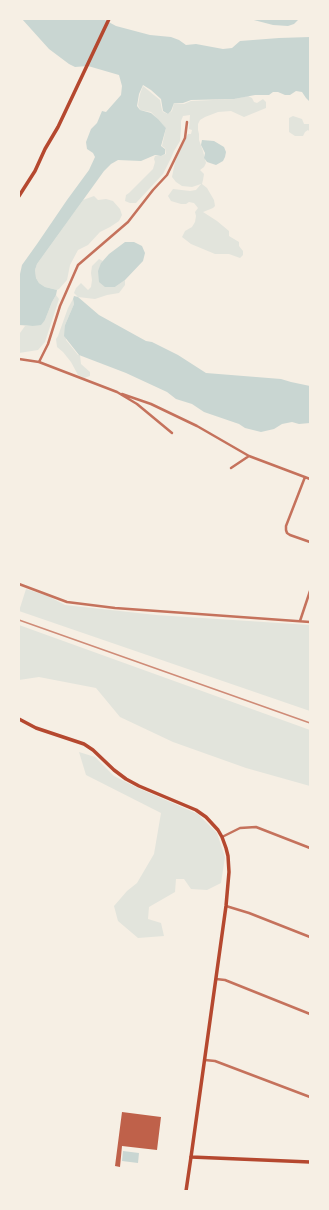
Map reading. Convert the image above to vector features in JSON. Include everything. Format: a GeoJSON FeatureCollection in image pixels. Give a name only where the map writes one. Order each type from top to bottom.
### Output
{"type":"FeatureCollection","features":[{"type":"Feature","properties":{"kind":"main road"},"geometry":{"type":"LineString","coordinates":[[19,196],[35,171],[45,149],[58,127],[109,19]]}},
{"type":"Feature","properties":{"kind":"main road"},"geometry":{"type":"LineString","coordinates":[[19,719],[36,728],[84,744],[126,779],[196,810],[206,817],[218,830],[226,848],[229,864],[226,906],[186,1191]]}},
{"type":"Feature","properties":{"kind":"main road"},"geometry":{"type":"LineString","coordinates":[[191,1157],[310,1162]]}},
{"type":"Feature","properties":{"kind":"street"},"geometry":{"type":"LineString","coordinates":[[40,362],[48,344],[60,306],[78,265],[128,222],[167,175],[185,138],[187,122]]}},
{"type":"Feature","properties":{"kind":"street"},"geometry":{"type":"LineString","coordinates":[[19,359],[40,362],[151,404],[210,432],[249,456],[310,479]]}},
{"type":"Feature","properties":{"kind":"street"},"geometry":{"type":"LineString","coordinates":[[117,392],[137,404],[172,433]]}},
{"type":"Feature","properties":{"kind":"street"},"geometry":{"type":"LineString","coordinates":[[231,468],[249,456]]}},
{"type":"Feature","properties":{"kind":"street"},"geometry":{"type":"LineString","coordinates":[[305,477],[286,526],[286,530],[290,535],[310,542]]}},
{"type":"Feature","properties":{"kind":"street"},"geometry":{"type":"LineString","coordinates":[[19,584],[68,602],[115,608],[310,622]]}},
{"type":"Feature","properties":{"kind":"street"},"geometry":{"type":"LineString","coordinates":[[300,621],[310,591]]}},
{"type":"Feature","properties":{"kind":"street"},"geometry":{"type":"LineString","coordinates":[[222,837],[240,828],[256,827],[310,848]]}},
{"type":"Feature","properties":{"kind":"street"},"geometry":{"type":"LineString","coordinates":[[226,906],[249,913],[310,938]]}},
{"type":"Feature","properties":{"kind":"street"},"geometry":{"type":"LineString","coordinates":[[216,978],[310,1014]]}},
{"type":"Feature","properties":{"kind":"street"},"geometry":{"type":"LineString","coordinates":[[205,1060],[215,1061],[310,1097]]}},
{"type":"Feature","properties":{"kind":"shaded area"},"geometry":{"type":"Polygon","coordinates":[[[22,19],[103,19],[116,26],[150,35],[171,37],[186,45],[196,44],[223,49],[232,48],[240,41],[310,37],[310,102],[302,92],[296,91],[290,95],[285,95],[278,92],[273,92],[269,95],[255,95],[234,99],[191,100],[183,103],[174,103],[168,114],[163,111],[161,99],[143,85],[139,94],[137,106],[140,110],[151,113],[166,128],[161,146],[165,149],[165,154],[161,156],[155,155],[141,161],[118,160],[104,171],[37,264],[35,270],[36,278],[39,283],[45,287],[57,290],[45,320],[41,325],[33,326],[19,325],[19,274],[22,265],[89,170],[95,157],[93,153],[87,149],[86,142],[91,129],[97,123],[102,111],[106,112],[121,95],[122,86],[119,75],[88,66],[75,67],[69,64],[49,49],[22,19]]]}},
{"type":"Feature","properties":{"kind":"shaded area"},"geometry":{"type":"Polygon","coordinates":[[[250,19],[298,20],[294,24],[288,26],[273,25],[250,19]]]}},
{"type":"Feature","properties":{"kind":"shaded area"},"geometry":{"type":"Polygon","coordinates":[[[143,86],[160,100],[163,112],[168,114],[172,111],[174,103],[184,104],[191,101],[234,99],[248,96],[257,103],[263,99],[266,102],[266,108],[244,117],[231,111],[218,112],[200,120],[198,124],[199,140],[206,163],[200,170],[204,174],[202,184],[207,188],[214,200],[215,206],[203,212],[229,231],[229,236],[239,242],[239,246],[243,251],[243,255],[240,258],[229,254],[215,254],[191,244],[182,237],[185,231],[192,227],[195,222],[195,212],[198,208],[194,203],[189,202],[186,204],[181,204],[171,201],[168,196],[173,189],[190,191],[196,190],[201,184],[192,187],[182,186],[172,177],[175,162],[181,148],[188,134],[191,134],[192,130],[189,129],[190,115],[183,116],[181,121],[180,141],[163,174],[136,203],[125,201],[126,195],[153,169],[155,156],[166,154],[165,148],[162,146],[166,128],[151,112],[140,110],[138,105],[143,86]]]}},
{"type":"Feature","properties":{"kind":"shaded area"},"geometry":{"type":"Polygon","coordinates":[[[293,116],[302,119],[304,124],[309,124],[310,121],[310,132],[308,130],[303,136],[295,136],[289,132],[289,118],[293,116]]]}},
{"type":"Feature","properties":{"kind":"shaded area"},"geometry":{"type":"Polygon","coordinates":[[[202,140],[214,141],[224,147],[226,152],[223,161],[216,165],[207,162],[204,158],[205,153],[201,145],[202,140]]]}},
{"type":"Feature","properties":{"kind":"shaded area"},"geometry":{"type":"Polygon","coordinates":[[[94,196],[98,200],[106,199],[113,201],[120,209],[122,215],[119,221],[100,232],[88,245],[78,250],[70,265],[67,280],[59,289],[57,290],[45,287],[39,283],[36,278],[35,270],[37,264],[83,200],[94,196]]]}},
{"type":"Feature","properties":{"kind":"shaded area"},"geometry":{"type":"Polygon","coordinates":[[[125,242],[134,242],[142,246],[145,253],[143,261],[125,280],[115,287],[105,287],[99,282],[98,271],[101,263],[109,254],[125,242]]]}},
{"type":"Feature","properties":{"kind":"shaded area"},"geometry":{"type":"Polygon","coordinates":[[[99,259],[103,261],[101,263],[115,287],[125,280],[125,285],[119,293],[95,299],[78,297],[74,293],[76,288],[81,283],[88,290],[91,287],[92,266],[99,259]]]}},
{"type":"Feature","properties":{"kind":"shaded area"},"geometry":{"type":"Polygon","coordinates":[[[56,295],[59,299],[45,342],[38,350],[19,353],[20,333],[25,326],[33,326],[45,320],[56,295]]]}},
{"type":"Feature","properties":{"kind":"shaded area"},"geometry":{"type":"Polygon","coordinates":[[[74,296],[78,297],[99,315],[146,341],[152,342],[178,355],[206,373],[281,379],[310,386],[310,423],[299,424],[292,422],[261,432],[245,428],[239,424],[204,412],[192,404],[176,399],[167,392],[126,373],[79,355],[64,336],[65,325],[74,304],[74,296]]]}},
{"type":"Feature","properties":{"kind":"shaded area"},"geometry":{"type":"Polygon","coordinates":[[[73,299],[74,304],[65,325],[66,340],[78,355],[80,355],[81,364],[90,372],[90,376],[84,378],[78,375],[71,362],[57,347],[56,339],[73,299]]]}},
{"type":"Feature","properties":{"kind":"shaded area"},"geometry":{"type":"Polygon","coordinates":[[[26,589],[48,596],[65,605],[156,615],[310,625],[310,711],[19,611],[26,589]]]}},
{"type":"Feature","properties":{"kind":"shaded area"},"geometry":{"type":"Polygon","coordinates":[[[19,625],[310,730],[310,786],[246,768],[173,742],[120,717],[96,688],[39,677],[19,680],[19,625]]]}},
{"type":"Feature","properties":{"kind":"shaded area"},"geometry":{"type":"Polygon","coordinates":[[[79,752],[95,757],[114,776],[198,814],[217,833],[225,857],[221,883],[207,890],[191,889],[184,879],[176,879],[175,892],[149,907],[148,919],[161,923],[164,936],[138,938],[118,921],[114,906],[127,891],[137,883],[154,854],[161,813],[86,775],[79,752]]]}},
{"type":"Feature","properties":{"kind":"shaded area"},"geometry":{"type":"Polygon","coordinates":[[[123,1151],[139,1153],[138,1163],[122,1161],[123,1151]]]}},
{"type":"Feature","properties":{"kind":"building"},"geometry":{"type":"Polygon","coordinates":[[[122,1112],[161,1117],[157,1150],[122,1146],[120,1167],[115,1166],[122,1112]]]}},
{"type":"Feature","properties":{"kind":"railway"},"geometry":{"type":"LineString","coordinates":[[19,620],[310,723]]}}]}
